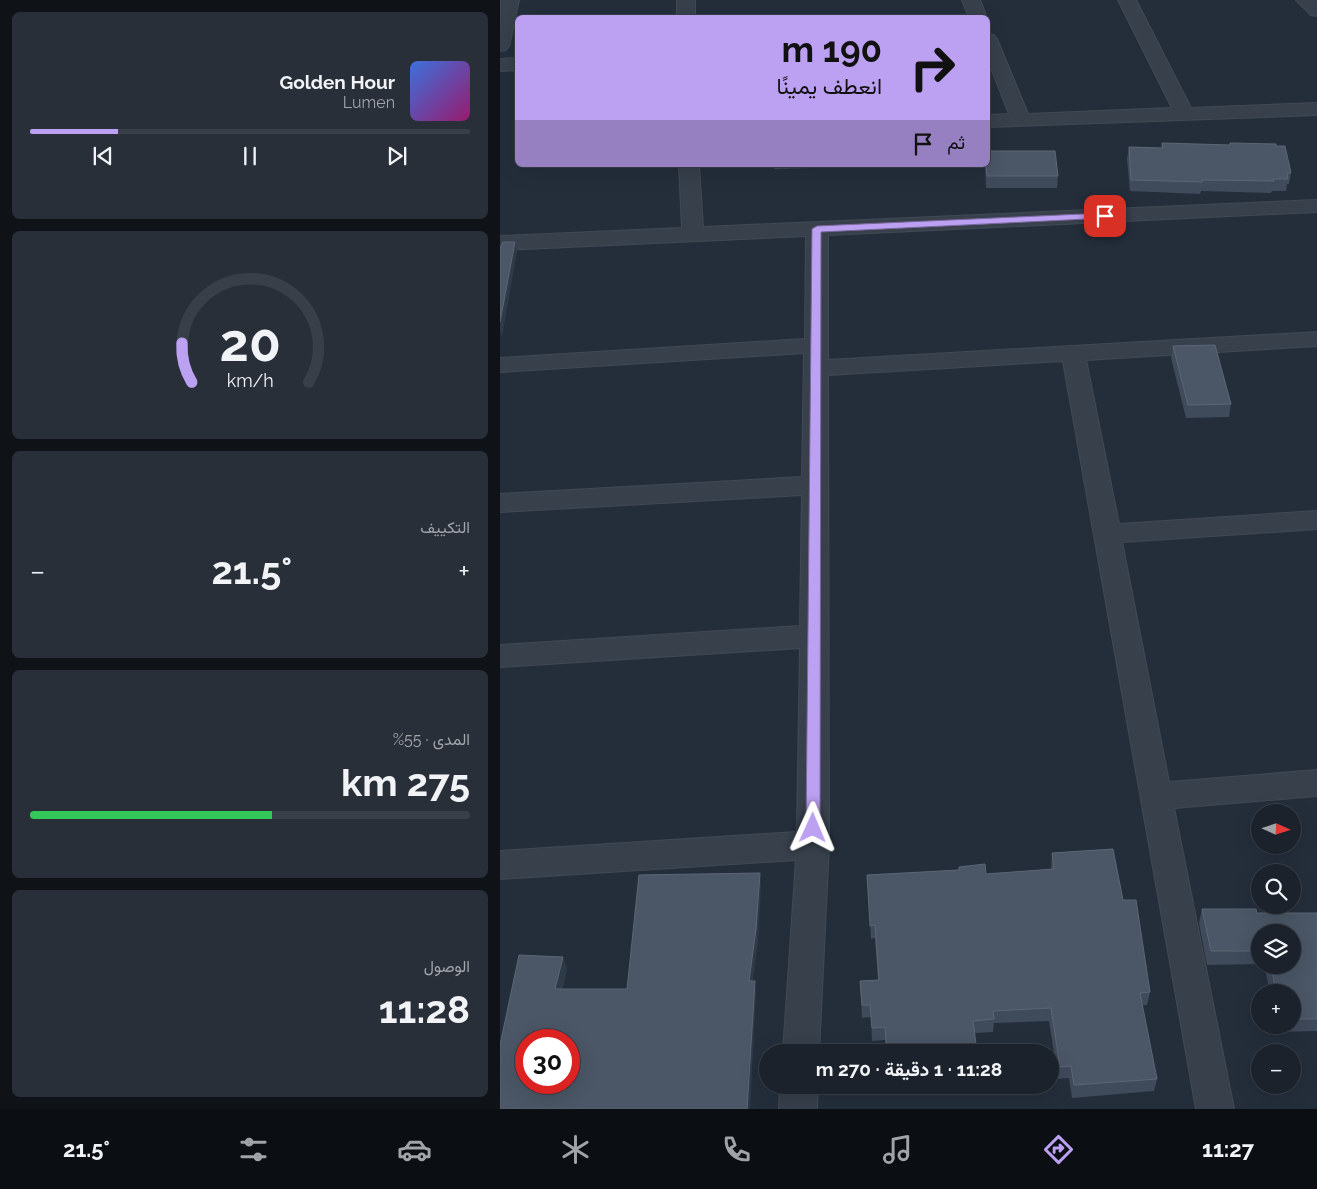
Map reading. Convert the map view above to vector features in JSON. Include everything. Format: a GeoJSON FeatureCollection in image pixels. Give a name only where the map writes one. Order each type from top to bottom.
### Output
{"type":"FeatureCollection","features":[{"type":"Feature","properties":{"kind":"street"},"geometry":{"type":"LineString","coordinates":[[500,46],[510,0]]}},
{"type":"Feature","properties":{"kind":"street"},"geometry":{"type":"LineString","coordinates":[[686,0],[686,15]]}},
{"type":"Feature","properties":{"kind":"street"},"geometry":{"type":"LineString","coordinates":[[971,0],[977,15]]}},
{"type":"Feature","properties":{"kind":"street"},"geometry":{"type":"LineString","coordinates":[[1127,0],[1185,114]]}},
{"type":"Feature","properties":{"kind":"street"},"geometry":{"type":"LineString","coordinates":[[1305,0],[1317,11]]}},
{"type":"Feature","properties":{"kind":"street"},"geometry":{"type":"LineString","coordinates":[[990,45],[1021,120]]}},
{"type":"Feature","properties":{"kind":"street"},"geometry":{"type":"LineString","coordinates":[[500,65],[515,64]]}},
{"type":"Feature","properties":{"kind":"street"},"geometry":{"type":"LineString","coordinates":[[990,121],[1317,109]]}},
{"type":"Feature","properties":{"kind":"street"},"geometry":{"type":"LineString","coordinates":[[689,167],[693,234]]}},
{"type":"Feature","properties":{"kind":"street"},"geometry":{"type":"LineString","coordinates":[[500,243],[1317,206]]}},
{"type":"Feature","properties":{"kind":"street"},"geometry":{"type":"LineString","coordinates":[[801,1044],[813,846],[817,229]]}},
{"type":"Feature","properties":{"kind":"street"},"geometry":{"type":"LineString","coordinates":[[500,365],[816,356],[1073,353],[1317,340]]}},
{"type":"Feature","properties":{"kind":"street"},"geometry":{"type":"LineString","coordinates":[[1073,353],[1215,1109]]}},
{"type":"Feature","properties":{"kind":"street"},"geometry":{"type":"LineString","coordinates":[[500,503],[815,485]]}},
{"type":"Feature","properties":{"kind":"street"},"geometry":{"type":"LineString","coordinates":[[1107,534],[1317,520]]}},
{"type":"Feature","properties":{"kind":"street"},"geometry":{"type":"LineString","coordinates":[[500,656],[814,636]]}},
{"type":"Feature","properties":{"kind":"street"},"geometry":{"type":"LineString","coordinates":[[1156,796],[1317,784]]}},
{"type":"Feature","properties":{"kind":"street"},"geometry":{"type":"LineString","coordinates":[[500,865],[813,846]]}},
{"type":"Feature","properties":{"kind":"street"},"geometry":{"type":"LineString","coordinates":[[798,1109],[799,1094]]}},
{"type":"Feature","properties":{"kind":"building"},"geometry":{"type":"Polygon","coordinates":[[[1162,143],[1276,144],[1276,146],[1285,146],[1291,173],[1287,173],[1288,179],[1273,179],[1274,181],[1202,180],[1202,182],[1131,180],[1129,147],[1163,148],[1162,143]]]}},
{"type":"Feature","properties":{"kind":"building"},"geometry":{"type":"Polygon","coordinates":[[[990,151],[1055,151],[1058,176],[987,176],[986,167],[990,167],[990,151]]]}},
{"type":"Feature","properties":{"kind":"building"},"geometry":{"type":"Polygon","coordinates":[[[503,242],[515,242],[500,322],[500,248],[503,242]]]}},
{"type":"Feature","properties":{"kind":"building"},"geometry":{"type":"Polygon","coordinates":[[[1215,345],[1231,404],[1188,405],[1173,346],[1215,345]]]}},
{"type":"Feature","properties":{"kind":"building"},"geometry":{"type":"Polygon","coordinates":[[[1113,849],[1123,900],[1136,900],[1150,992],[1140,993],[1157,1079],[1074,1085],[1071,1066],[1060,1067],[1059,1044],[1056,1044],[1051,1008],[993,1011],[994,1019],[973,1021],[976,1044],[886,1044],[885,1027],[872,1028],[870,1005],[862,1005],[860,981],[879,980],[875,925],[870,926],[867,875],[959,870],[959,867],[985,864],[986,874],[1054,869],[1052,853],[1113,849]]]}},
{"type":"Feature","properties":{"kind":"building"},"geometry":{"type":"Polygon","coordinates":[[[760,873],[756,929],[749,981],[755,981],[747,1109],[500,1109],[500,1045],[519,955],[563,957],[555,989],[627,989],[639,875],[760,873]]]}},
{"type":"Feature","properties":{"kind":"building"},"geometry":{"type":"Polygon","coordinates":[[[1202,909],[1251,909],[1251,914],[1317,913],[1317,1019],[1301,1019],[1301,984],[1275,984],[1273,974],[1301,974],[1301,924],[1251,924],[1251,951],[1211,951],[1202,909]]]}},
{"type":"Feature","properties":{"kind":"route"},"geometry":{"type":"LineString","coordinates":[[813,828],[817,229],[1105,216]]}}]}
